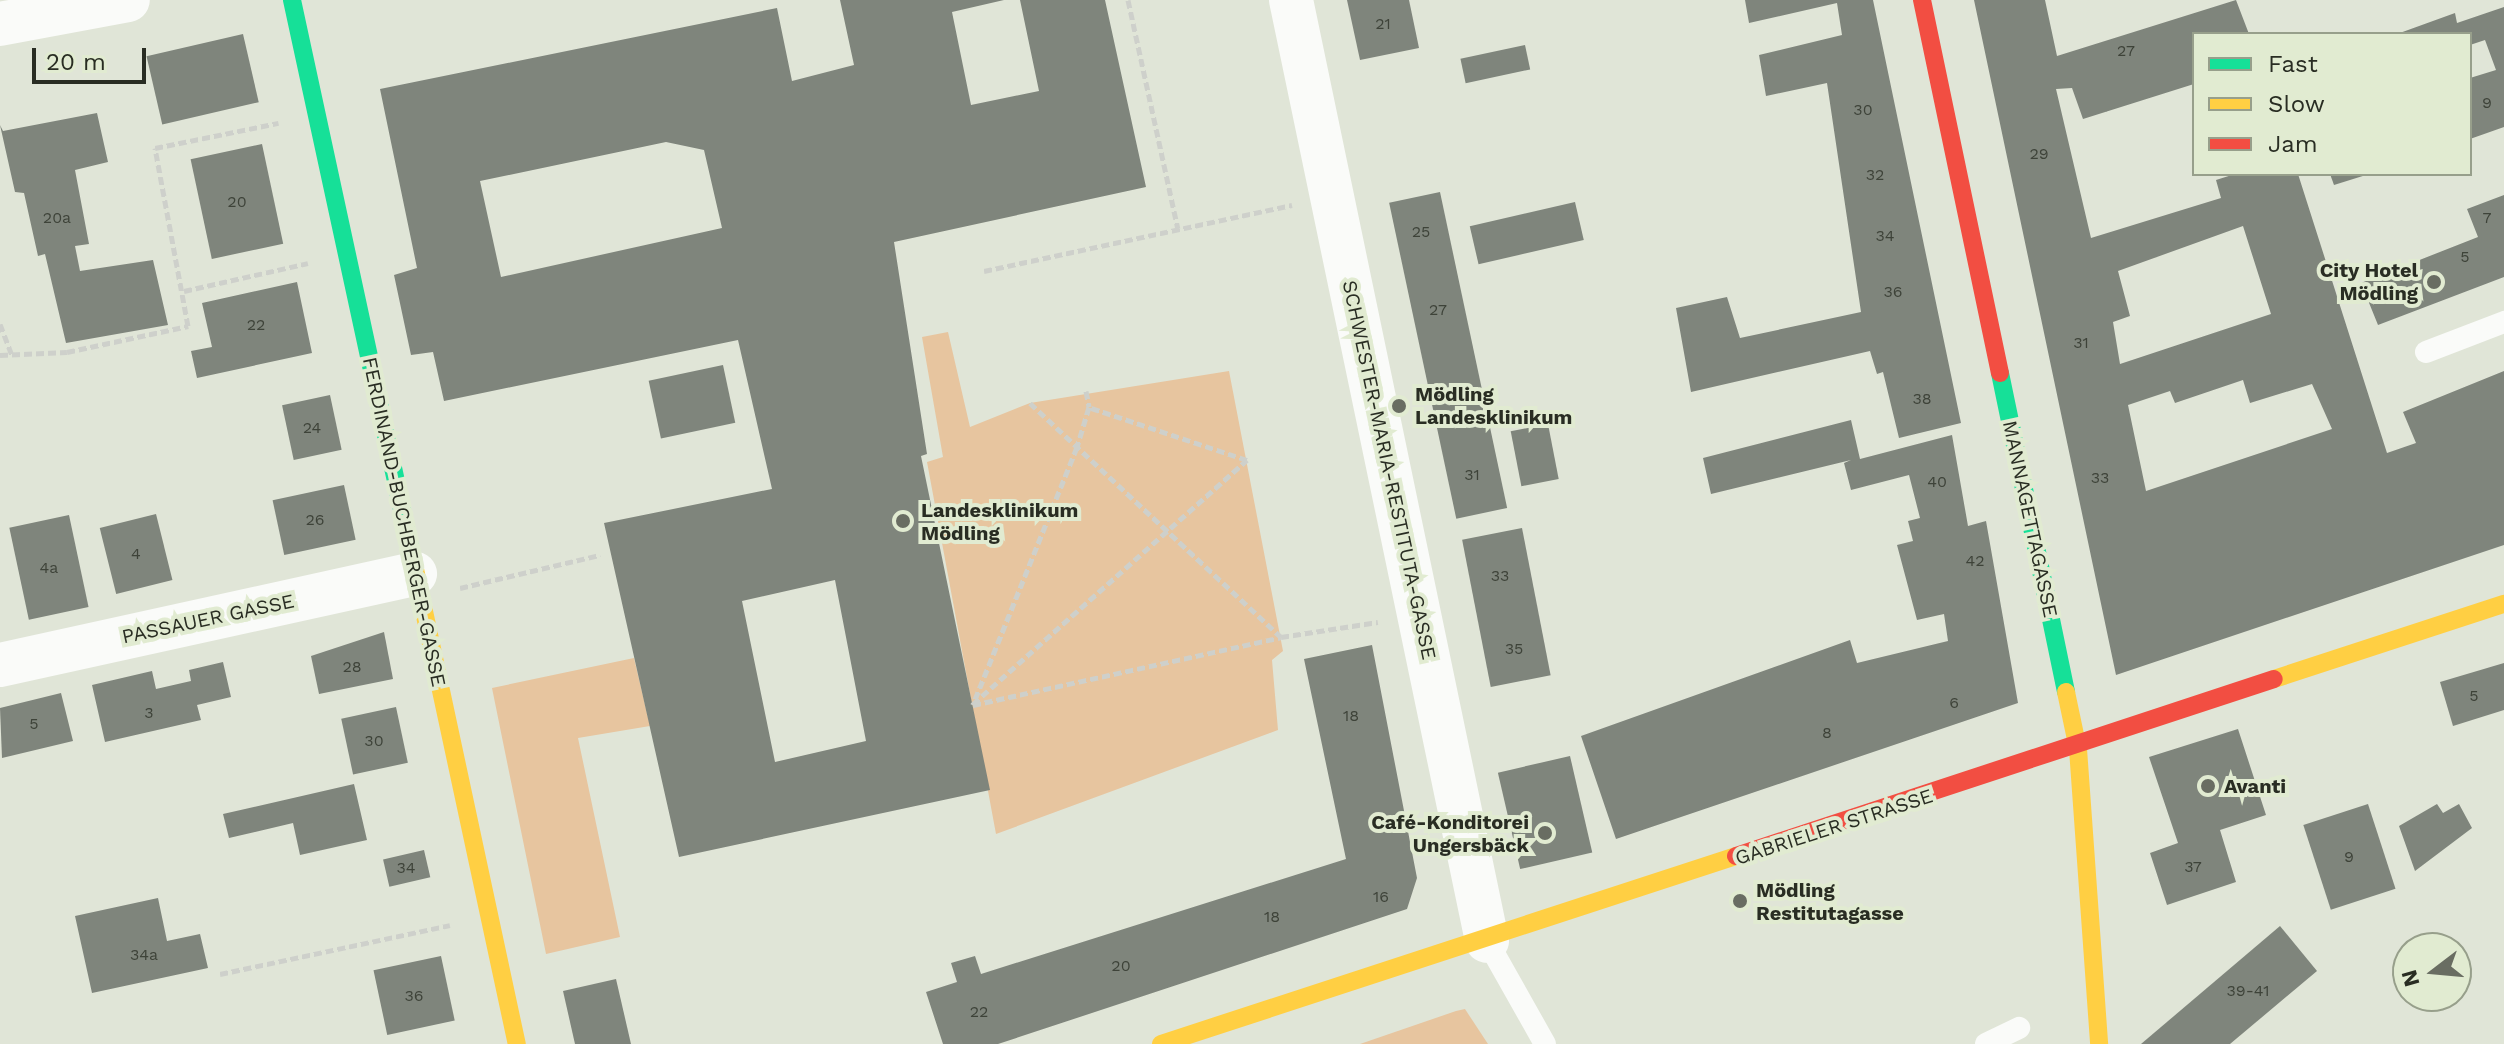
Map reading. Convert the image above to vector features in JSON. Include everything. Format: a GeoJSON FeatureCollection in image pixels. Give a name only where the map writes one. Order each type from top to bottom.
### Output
{"type":"FeatureCollection","features":[{"type":"Feature","properties":{"kind":"street"},"geometry":{"type":"LineString","coordinates":[[0,24],[128,0]]}},
{"type":"Feature","properties":{"kind":"street","name":"FERDINAND-BUCHBERGER-GASSE"},"geometry":{"type":"LineString","coordinates":[[292,0],[517,1044]]}},
{"type":"Feature","properties":{"kind":"street","name":"SCHWESTER-MARIA-RESTITUTA-GASSE"},"geometry":{"type":"LineString","coordinates":[[1291,0],[1487,941]]}},
{"type":"Feature","properties":{"kind":"street","name":"MANNAGETTAGASSE"},"geometry":{"type":"LineString","coordinates":[[1922,0],[2078,749],[2099,1044]]}},
{"type":"Feature","properties":{"kind":"street","name":"PASSAUER GASSE"},"geometry":{"type":"LineString","coordinates":[[0,665],[418,586]]}},
{"type":"Feature","properties":{"kind":"street","name":"GABRIELER STRASSE"},"geometry":{"type":"LineString","coordinates":[[1161,1044],[2078,749],[2504,604]]}},
{"type":"Feature","properties":{"kind":"lane"},"geometry":{"type":"LineString","coordinates":[[2426,352],[2504,322]]}},
{"type":"Feature","properties":{"kind":"lane"},"geometry":{"type":"LineString","coordinates":[[1487,941],[1545,1044]]}},
{"type":"Feature","properties":{"kind":"lane"},"geometry":{"type":"LineString","coordinates":[[1986,1044],[2019,1028]]}},
{"type":"Feature","properties":{"kind":"path"},"geometry":{"type":"LineString","coordinates":[[1128,0],[1178,229]]}},
{"type":"Feature","properties":{"kind":"path"},"geometry":{"type":"LineString","coordinates":[[0,355],[67,352],[188,326],[184,291],[155,148],[315,116]]}},
{"type":"Feature","properties":{"kind":"path"},"geometry":{"type":"LineString","coordinates":[[984,271],[1332,196]]}},
{"type":"Feature","properties":{"kind":"path"},"geometry":{"type":"LineString","coordinates":[[184,291],[345,254]]}},
{"type":"Feature","properties":{"kind":"path"},"geometry":{"type":"LineString","coordinates":[[0,324],[12,355]]}},
{"type":"Feature","properties":{"kind":"path"},"geometry":{"type":"LineString","coordinates":[[973,705],[1077,447],[1089,407],[1086,391]]}},
{"type":"Feature","properties":{"kind":"path"},"geometry":{"type":"LineString","coordinates":[[1030,403],[1281,637]]}},
{"type":"Feature","properties":{"kind":"path"},"geometry":{"type":"LineString","coordinates":[[973,705],[1247,460],[1089,407]]}},
{"type":"Feature","properties":{"kind":"path"},"geometry":{"type":"LineString","coordinates":[[418,586],[600,555]]}},
{"type":"Feature","properties":{"kind":"path"},"geometry":{"type":"LineString","coordinates":[[973,705],[1281,637],[1419,614]]}},
{"type":"Feature","properties":{"kind":"path"},"geometry":{"type":"LineString","coordinates":[[220,974],[491,916]]}},
{"type":"Feature","properties":{"kind":"shaded area"},"geometry":{"type":"Polygon","coordinates":[[[948,332],[970,427],[1030,403],[1229,371],[1283,651],[1272,660],[1278,730],[996,834],[927,462],[943,457],[922,337],[948,332]]]}},
{"type":"Feature","properties":{"kind":"shaded area"},"geometry":{"type":"Polygon","coordinates":[[[634,658],[650,726],[578,738],[620,937],[546,954],[492,688],[634,658]]]}},
{"type":"Feature","properties":{"kind":"shaded area"},"geometry":{"type":"Polygon","coordinates":[[[1465,1009],[1488,1044],[1360,1044],[1456,1011],[1465,1009]]]}},
{"type":"Feature","properties":{"kind":"building"},"geometry":{"type":"Polygon","coordinates":[[[840,0],[1004,0],[952,12],[971,105],[1039,91],[1020,0],[1105,0],[1146,187],[894,242],[927,454],[921,456],[990,790],[679,857],[604,523],[772,489],[738,340],[444,401],[433,352],[411,355],[394,275],[417,268],[380,89],[777,8],[792,81],[854,65],[840,0]],[[666,142],[480,181],[501,277],[722,228],[704,150],[666,142]],[[835,580],[742,601],[775,762],[866,741],[835,580]]]}},
{"type":"Feature","properties":{"kind":"building"},"geometry":{"type":"Polygon","coordinates":[[[1347,0],[1409,0],[1419,48],[1360,60],[1347,0]]]}},
{"type":"Feature","properties":{"kind":"building"},"geometry":{"type":"Polygon","coordinates":[[[1745,0],[1873,0],[1961,423],[1899,438],[1883,372],[1877,374],[1870,351],[1691,392],[1676,308],[1727,297],[1740,338],[1861,312],[1827,83],[1766,96],[1759,55],[1842,35],[1837,3],[1749,23],[1745,0]]]}},
{"type":"Feature","properties":{"kind":"building"},"geometry":{"type":"Polygon","coordinates":[[[1974,0],[2045,0],[2057,56],[2236,0],[2248,32],[2192,32],[2192,85],[2083,119],[2072,88],[2056,89],[2091,238],[2221,198],[2216,180],[2229,176],[2299,176],[2387,453],[2416,443],[2403,412],[2504,371],[2504,545],[2116,675],[1974,0]],[[2243,226],[2118,271],[2130,316],[2113,322],[2120,364],[2271,314],[2243,226]],[[2243,380],[2175,403],[2170,391],[2128,405],[2146,491],[2332,429],[2312,384],[2250,403],[2243,380]]]}},
{"type":"Feature","properties":{"kind":"building"},"geometry":{"type":"Polygon","coordinates":[[[2504,7],[2504,127],[2472,138],[2472,77],[2496,70],[2485,40],[2472,44],[2472,32],[2403,32],[2455,13],[2457,23],[2504,7]]]}},
{"type":"Feature","properties":{"kind":"building"},"geometry":{"type":"Polygon","coordinates":[[[243,34],[259,102],[162,124],[147,56],[243,34]]]}},
{"type":"Feature","properties":{"kind":"building"},"geometry":{"type":"Polygon","coordinates":[[[1525,45],[1530,69],[1466,83],[1460,59],[1525,45]]]}},
{"type":"Feature","properties":{"kind":"building"},"geometry":{"type":"Polygon","coordinates":[[[97,113],[108,162],[75,170],[89,244],[75,246],[80,271],[153,260],[168,325],[66,343],[45,254],[38,256],[24,193],[15,192],[0,125],[3,131],[97,113]]]}},
{"type":"Feature","properties":{"kind":"building"},"geometry":{"type":"Polygon","coordinates":[[[262,144],[283,244],[212,259],[191,159],[262,144]]]}},
{"type":"Feature","properties":{"kind":"building"},"geometry":{"type":"Polygon","coordinates":[[[2331,176],[2363,176],[2334,185],[2331,176]]]}},
{"type":"Feature","properties":{"kind":"building"},"geometry":{"type":"Polygon","coordinates":[[[1440,192],[1507,508],[1456,519],[1389,203],[1440,192]]]}},
{"type":"Feature","properties":{"kind":"building"},"geometry":{"type":"Polygon","coordinates":[[[2504,195],[2504,277],[2378,325],[2361,283],[2478,237],[2467,209],[2504,195]]]}},
{"type":"Feature","properties":{"kind":"building"},"geometry":{"type":"Polygon","coordinates":[[[1575,202],[1584,240],[1479,264],[1470,226],[1575,202]]]}},
{"type":"Feature","properties":{"kind":"building"},"geometry":{"type":"Polygon","coordinates":[[[297,282],[312,353],[197,378],[191,351],[212,347],[202,303],[297,282]]]}},
{"type":"Feature","properties":{"kind":"building"},"geometry":{"type":"Polygon","coordinates":[[[723,365],[735,423],[661,439],[649,381],[723,365]]]}},
{"type":"Feature","properties":{"kind":"building"},"geometry":{"type":"Polygon","coordinates":[[[330,395],[342,450],[294,460],[282,405],[330,395]]]}},
{"type":"Feature","properties":{"kind":"building"},"geometry":{"type":"Polygon","coordinates":[[[1851,420],[1860,459],[1952,435],[1968,526],[1986,521],[2018,703],[1616,839],[1581,736],[1850,640],[1857,663],[1948,641],[1944,614],[1917,620],[1897,545],[1913,541],[1908,521],[1920,518],[1909,475],[1851,490],[1844,463],[1851,460],[1711,494],[1703,458],[1851,420]]]}},
{"type":"Feature","properties":{"kind":"building"},"geometry":{"type":"Polygon","coordinates":[[[1548,424],[1559,479],[1521,486],[1511,431],[1548,424]]]}},
{"type":"Feature","properties":{"kind":"building"},"geometry":{"type":"Polygon","coordinates":[[[344,485],[356,540],[284,555],[273,500],[344,485]]]}},
{"type":"Feature","properties":{"kind":"building"},"geometry":{"type":"Polygon","coordinates":[[[156,514],[172,580],[116,594],[100,528],[156,514]]]}},
{"type":"Feature","properties":{"kind":"building"},"geometry":{"type":"Polygon","coordinates":[[[69,515],[89,607],[29,620],[9,528],[69,515]]]}},
{"type":"Feature","properties":{"kind":"building"},"geometry":{"type":"Polygon","coordinates":[[[1522,528],[1551,675],[1491,687],[1462,540],[1522,528]]]}},
{"type":"Feature","properties":{"kind":"building"},"geometry":{"type":"Polygon","coordinates":[[[384,632],[393,679],[319,694],[311,656],[384,632]]]}},
{"type":"Feature","properties":{"kind":"building"},"geometry":{"type":"Polygon","coordinates":[[[1372,645],[1417,878],[1407,909],[998,1044],[943,1044],[926,992],[957,982],[951,963],[975,956],[981,974],[1346,859],[1304,659],[1372,645]]]}},
{"type":"Feature","properties":{"kind":"building"},"geometry":{"type":"Polygon","coordinates":[[[223,662],[231,697],[197,705],[201,720],[105,742],[92,685],[152,671],[156,689],[191,681],[189,670],[223,662]]]}},
{"type":"Feature","properties":{"kind":"building"},"geometry":{"type":"Polygon","coordinates":[[[2504,663],[2504,710],[2453,726],[2440,682],[2504,663]]]}},
{"type":"Feature","properties":{"kind":"building"},"geometry":{"type":"Polygon","coordinates":[[[61,693],[73,741],[2,758],[0,708],[61,693]]]}},
{"type":"Feature","properties":{"kind":"building"},"geometry":{"type":"Polygon","coordinates":[[[396,707],[408,763],[353,774],[341,719],[396,707]]]}},
{"type":"Feature","properties":{"kind":"building","name":"Avanti"},"geometry":{"type":"Polygon","coordinates":[[[2238,729],[2266,815],[2220,830],[2236,882],[2167,905],[2150,853],[2178,843],[2149,757],[2238,729]]]}},
{"type":"Feature","properties":{"kind":"building"},"geometry":{"type":"Polygon","coordinates":[[[1570,756],[1592,852],[1520,869],[1498,773],[1570,756]]]}},
{"type":"Feature","properties":{"kind":"building"},"geometry":{"type":"Polygon","coordinates":[[[354,784],[367,840],[300,855],[293,823],[229,838],[223,814],[354,784]]]}},
{"type":"Feature","properties":{"kind":"building"},"geometry":{"type":"Polygon","coordinates":[[[2368,804],[2396,889],[2331,910],[2303,825],[2368,804]]]}},
{"type":"Feature","properties":{"kind":"building"},"geometry":{"type":"Polygon","coordinates":[[[2437,804],[2443,813],[2459,804],[2472,828],[2415,871],[2399,826],[2437,804]]]}},
{"type":"Feature","properties":{"kind":"building"},"geometry":{"type":"Polygon","coordinates":[[[424,850],[430,877],[389,887],[383,859],[424,850]]]}},
{"type":"Feature","properties":{"kind":"building"},"geometry":{"type":"Polygon","coordinates":[[[158,898],[167,941],[200,934],[208,968],[92,993],[75,916],[158,898]]]}},
{"type":"Feature","properties":{"kind":"building"},"geometry":{"type":"Polygon","coordinates":[[[2280,926],[2317,971],[2230,1044],[2141,1044],[2280,926]]]}},
{"type":"Feature","properties":{"kind":"building"},"geometry":{"type":"Polygon","coordinates":[[[441,956],[455,1021],[387,1035],[374,970],[441,956]]]}},
{"type":"Feature","properties":{"kind":"building"},"geometry":{"type":"Polygon","coordinates":[[[616,979],[631,1044],[575,1044],[563,991],[616,979]]]}},
{"type":"Feature","properties":{"kind":"traffic: fast"},"geometry":{"type":"LineString","coordinates":[[292,0],[413,560]]}},
{"type":"Feature","properties":{"kind":"traffic: fast"},"geometry":{"type":"LineString","coordinates":[[2000,373],[2066,692]]}},
{"type":"Feature","properties":{"kind":"traffic: slow"},"geometry":{"type":"LineString","coordinates":[[413,560],[517,1044]]}},
{"type":"Feature","properties":{"kind":"traffic: slow"},"geometry":{"type":"LineString","coordinates":[[2274,679],[2504,604]]}},
{"type":"Feature","properties":{"kind":"traffic: slow"},"geometry":{"type":"LineString","coordinates":[[2066,692],[2078,749],[2099,1044]]}},
{"type":"Feature","properties":{"kind":"traffic: slow"},"geometry":{"type":"LineString","coordinates":[[1161,1044],[1736,856]]}},
{"type":"Feature","properties":{"kind":"traffic: jam"},"geometry":{"type":"LineString","coordinates":[[1922,0],[2000,373]]}},
{"type":"Feature","properties":{"kind":"traffic: jam"},"geometry":{"type":"LineString","coordinates":[[1736,856],[2274,679]]}},
{"type":"Feature","properties":{"kind":"place","name":"City Hotel Mödling"},"geometry":{"type":"Point","coordinates":[2434,282]}},
{"type":"Feature","properties":{"kind":"place","name":"Mödling Landesklinikum"},"geometry":{"type":"Point","coordinates":[1399,406]}},
{"type":"Feature","properties":{"kind":"place","name":"Landesklinikum Mödling"},"geometry":{"type":"Point","coordinates":[903,521]}},
{"type":"Feature","properties":{"kind":"place","name":"Avanti"},"geometry":{"type":"Point","coordinates":[2208,786]}},
{"type":"Feature","properties":{"kind":"place","name":"Café-Konditorei Ungersbäck"},"geometry":{"type":"Point","coordinates":[1545,833]}},
{"type":"Feature","properties":{"kind":"place","name":"Mödling Restitutagasse"},"geometry":{"type":"Point","coordinates":[1740,901]}}]}
